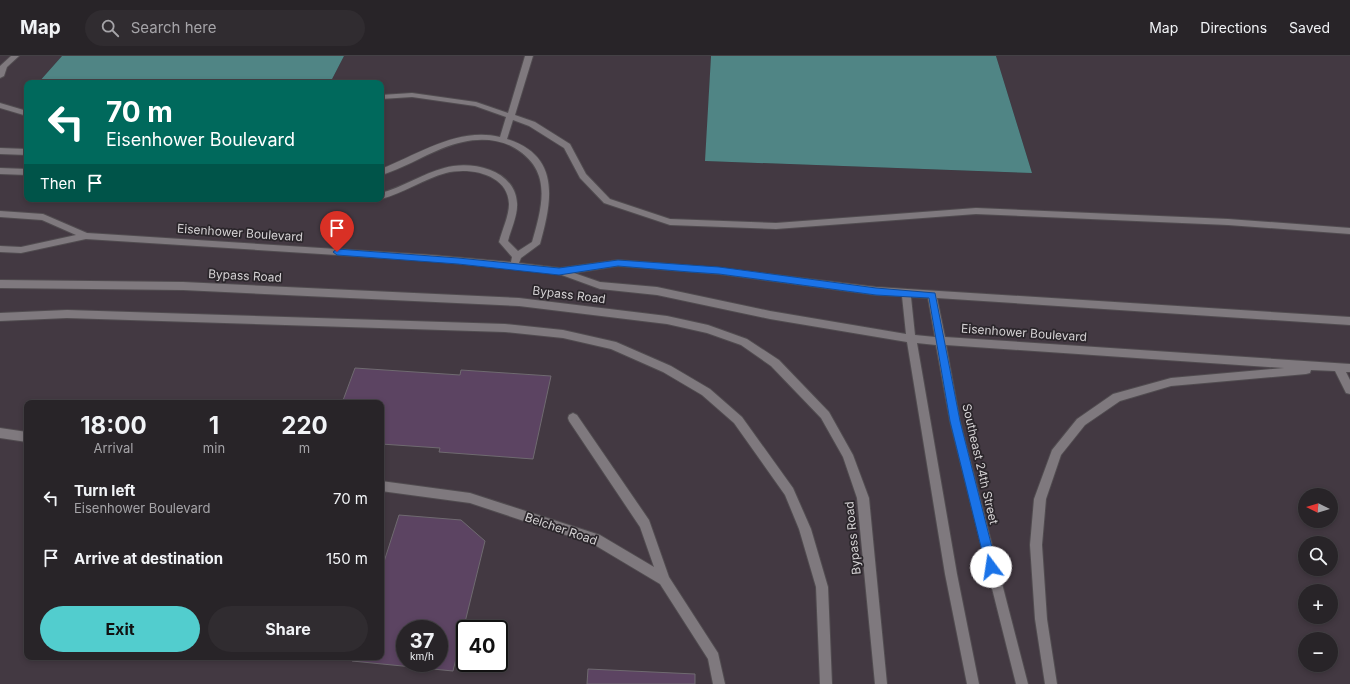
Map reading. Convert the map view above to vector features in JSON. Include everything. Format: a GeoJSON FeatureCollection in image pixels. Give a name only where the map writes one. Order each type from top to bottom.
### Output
{"type":"FeatureCollection","features":[{"type":"Feature","properties":{"kind":"street"},"geometry":{"type":"LineString","coordinates":[[0,76],[4,66],[15,56]]}},
{"type":"Feature","properties":{"kind":"street"},"geometry":{"type":"LineString","coordinates":[[503,140],[529,56]]}},
{"type":"Feature","properties":{"kind":"street"},"geometry":{"type":"LineString","coordinates":[[384,97],[412,95],[476,104],[532,124],[567,146],[584,176],[607,201],[670,222],[776,226],[976,211],[1228,222],[1350,231]]}},
{"type":"Feature","properties":{"kind":"street"},"geometry":{"type":"LineString","coordinates":[[0,105],[24,113]]}},
{"type":"Feature","properties":{"kind":"street"},"geometry":{"type":"LineString","coordinates":[[384,171],[459,141],[473,137],[503,140],[516,144],[534,158],[544,174],[546,189],[544,215],[536,244],[517,256],[514,266]]}},
{"type":"Feature","properties":{"kind":"street"},"geometry":{"type":"LineString","coordinates":[[0,152],[24,152]]}},
{"type":"Feature","properties":{"kind":"street"},"geometry":{"type":"LineString","coordinates":[[384,195],[448,169],[473,168],[494,174],[509,187],[512,195],[513,205],[503,242],[517,256]]}},
{"type":"Feature","properties":{"kind":"street"},"geometry":{"type":"LineString","coordinates":[[0,171],[24,172]]}},
{"type":"Feature","properties":{"kind":"street","name":"Eisenhower Boulevard"},"geometry":{"type":"LineString","coordinates":[[0,214],[43,218],[86,236]]}},
{"type":"Feature","properties":{"kind":"street","name":"Eisenhower Boulevard"},"geometry":{"type":"LineString","coordinates":[[0,249],[21,250],[86,236],[431,258],[559,272],[600,285],[657,291],[770,315],[872,334],[911,338],[1350,368]]}},
{"type":"Feature","properties":{"kind":"street","name":"Eisenhower Boulevard"},"geometry":{"type":"LineString","coordinates":[[559,272],[618,263],[719,270],[906,294],[1350,321]]}},
{"type":"Feature","properties":{"kind":"street","name":"Bypass Road"},"geometry":{"type":"LineString","coordinates":[[0,284],[183,286],[519,302],[667,320],[708,329],[744,342],[775,363],[825,415],[848,456],[863,498],[881,684]]}},
{"type":"Feature","properties":{"kind":"street"},"geometry":{"type":"LineString","coordinates":[[906,294],[911,338],[951,574],[973,684]]}},
{"type":"Feature","properties":{"kind":"street","name":"Southeast 24th Street"},"geometry":{"type":"LineString","coordinates":[[932,295],[942,340],[955,421],[1022,684]]}},
{"type":"Feature","properties":{"kind":"street"},"geometry":{"type":"LineString","coordinates":[[0,317],[67,314],[442,325],[505,328],[563,334],[614,344],[668,369],[706,392],[738,420],[789,492],[805,529],[822,587],[826,684]]}},
{"type":"Feature","properties":{"kind":"street"},"geometry":{"type":"LineString","coordinates":[[1051,684],[1041,619],[1036,545],[1040,499],[1056,453],[1081,422],[1117,397],[1171,382],[1338,367],[1350,390]]}},
{"type":"Feature","properties":{"kind":"street"},"geometry":{"type":"LineString","coordinates":[[573,418],[645,524],[664,580]]}},
{"type":"Feature","properties":{"kind":"street"},"geometry":{"type":"LineString","coordinates":[[0,433],[24,437]]}},
{"type":"Feature","properties":{"kind":"street","name":"Belcher Road"},"geometry":{"type":"LineString","coordinates":[[384,486],[470,498],[596,539],[664,580],[714,657],[719,684]]}},
{"type":"Feature","properties":{"kind":"shaded area"},"geometry":{"type":"Polygon","coordinates":[[[0,56],[62,56],[41,80],[24,80],[24,202],[384,202],[384,80],[332,80],[344,56],[711,56],[706,161],[1032,173],[996,56],[1350,56],[1350,684],[0,684],[0,56]]]}},
{"type":"Feature","properties":{"kind":"water"},"geometry":{"type":"Polygon","coordinates":[[[62,56],[344,56],[332,80],[41,80],[62,56]]]}},
{"type":"Feature","properties":{"kind":"water"},"geometry":{"type":"Polygon","coordinates":[[[711,56],[996,56],[1032,173],[705,161],[711,56]]]}},
{"type":"Feature","properties":{"kind":"building"},"geometry":{"type":"Polygon","coordinates":[[[355,368],[460,375],[461,370],[551,376],[533,459],[439,452],[440,448],[384,444],[384,400],[343,400],[355,368]]]}},
{"type":"Feature","properties":{"kind":"building"},"geometry":{"type":"Polygon","coordinates":[[[399,515],[461,520],[485,541],[466,620],[456,620],[456,659],[453,671],[448,671],[448,620],[396,620],[396,665],[352,661],[384,660],[384,562],[399,515]]]}},
{"type":"Feature","properties":{"kind":"building"},"geometry":{"type":"Polygon","coordinates":[[[588,669],[695,674],[695,684],[587,684],[588,669]]]}},
{"type":"Feature","properties":{"kind":"route"},"geometry":{"type":"LineString","coordinates":[[337,252],[431,258],[559,272],[618,263],[719,270],[876,291],[932,295],[942,340],[955,421],[991,567]]}}]}
